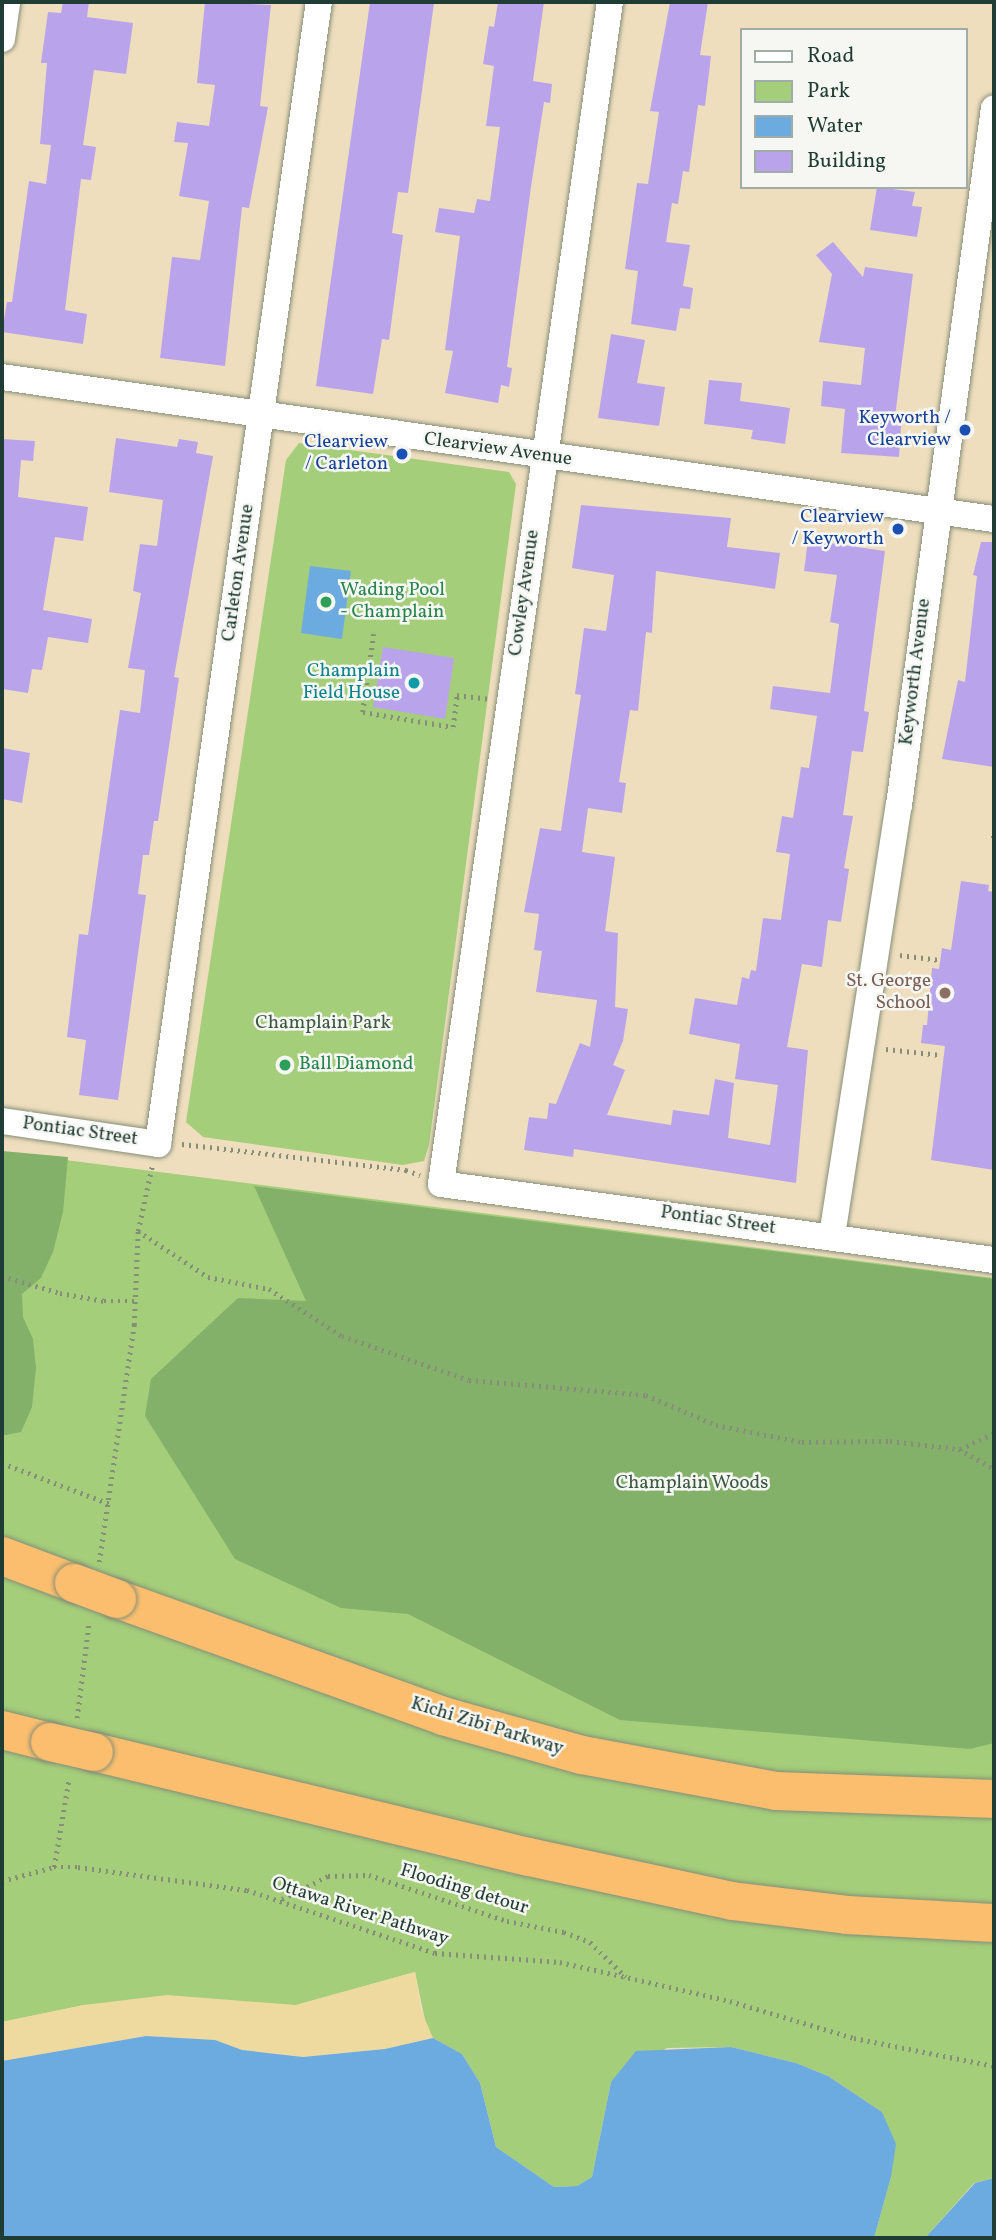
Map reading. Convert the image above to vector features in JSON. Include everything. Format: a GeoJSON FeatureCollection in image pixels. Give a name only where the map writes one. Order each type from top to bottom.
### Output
{"type":"FeatureCollection","features":[{"type":"Feature","properties":{"kind":"highway","name":"Kichi Zībī Parkway"},"geometry":{"type":"LineString","coordinates":[[2,1556],[443,1716],[582,1755],[776,1791],[994,1799]]}},
{"type":"Feature","properties":{"kind":"highway"},"geometry":{"type":"LineString","coordinates":[[2,1730],[542,1860],[720,1898],[847,1914],[994,1923]]}},
{"type":"Feature","properties":{"kind":"street"},"geometry":{"type":"LineString","coordinates":[[2,39],[7,2]]}},
{"type":"Feature","properties":{"kind":"street","name":"Carleton Avenue"},"geometry":{"type":"LineString","coordinates":[[158,1144],[319,2]]}},
{"type":"Feature","properties":{"kind":"street","name":"Cowley Avenue"},"geometry":{"type":"LineString","coordinates":[[441,1184],[610,2]]}},
{"type":"Feature","properties":{"kind":"street","name":"Keyworth Avenue"},"geometry":{"type":"LineString","coordinates":[[832,1236],[862,1046],[994,108]]}},
{"type":"Feature","properties":{"kind":"street","name":"Clearview Avenue"},"geometry":{"type":"LineString","coordinates":[[2,377],[261,417],[994,519]]}},
{"type":"Feature","properties":{"kind":"street","name":"Pontiac Street"},"geometry":{"type":"LineString","coordinates":[[2,1121],[158,1144]]}},
{"type":"Feature","properties":{"kind":"street","name":"Pontiac Street"},"geometry":{"type":"LineString","coordinates":[[441,1184],[994,1260]]}},
{"type":"Feature","properties":{"kind":"path"},"geometry":{"type":"LineString","coordinates":[[374,634],[363,712],[453,727],[457,695],[510,702]]}},
{"type":"Feature","properties":{"kind":"path"},"geometry":{"type":"LineString","coordinates":[[896,955],[940,960]]}},
{"type":"Feature","properties":{"kind":"path"},"geometry":{"type":"LineString","coordinates":[[862,1046],[941,1055]]}},
{"type":"Feature","properties":{"kind":"path"},"geometry":{"type":"LineString","coordinates":[[54,1867],[110,1504],[137,1301],[138,1231],[158,1144],[406,1170],[441,1184]]}},
{"type":"Feature","properties":{"kind":"path"},"geometry":{"type":"LineString","coordinates":[[138,1231],[208,1277],[269,1289],[341,1336],[469,1380],[646,1395],[716,1425],[802,1442],[890,1441],[959,1449],[994,1469]]}},
{"type":"Feature","properties":{"kind":"path"},"geometry":{"type":"LineString","coordinates":[[2,1276],[71,1295],[137,1301]]}},
{"type":"Feature","properties":{"kind":"path"},"geometry":{"type":"LineString","coordinates":[[959,1449],[994,1433]]}},
{"type":"Feature","properties":{"kind":"path"},"geometry":{"type":"LineString","coordinates":[[2,1463],[110,1504]]}},
{"type":"Feature","properties":{"kind":"path","name":"Ottawa River Pathway"},"geometry":{"type":"LineString","coordinates":[[2,1881],[54,1867],[181,1878],[282,1899],[446,1955],[560,1962],[730,2001],[854,2038],[994,2066]]}},
{"type":"Feature","properties":{"kind":"path","name":"Flooding detour"},"geometry":{"type":"LineString","coordinates":[[282,1899],[328,1876],[369,1875],[507,1921],[564,1932],[590,1942],[626,1978]]}},
{"type":"Feature","properties":{"kind":"green space","name":"Champlain Park"},"geometry":{"type":"Polygon","coordinates":[[[299,443],[509,472],[516,484],[429,1145],[424,1161],[403,1165],[203,1137],[186,1122],[286,460],[299,443]]]}},
{"type":"Feature","properties":{"kind":"green space"},"geometry":{"type":"Polygon","coordinates":[[[2,1151],[68,1157],[63,1212],[53,1252],[41,1278],[22,1294],[23,1317],[33,1339],[36,1368],[32,1407],[21,1432],[6,1435],[2,1434],[2,1151]]]}},
{"type":"Feature","properties":{"kind":"green space"},"geometry":{"type":"Polygon","coordinates":[[[2,1152],[994,1278],[994,2178],[974,2183],[925,2238],[874,2238],[891,2177],[882,2112],[828,2076],[796,2063],[731,2047],[667,2048],[611,2082],[592,2177],[577,2186],[554,2187],[496,2147],[480,2083],[462,2054],[433,2038],[426,2025],[415,1972],[296,2005],[84,2005],[2,2022],[2,1152]]]}},
{"type":"Feature","properties":{"kind":"green space","name":"Champlain Woods"},"geometry":{"type":"Polygon","coordinates":[[[254,1186],[994,1279],[994,1743],[970,1749],[620,1720],[408,1614],[341,1608],[235,1559],[145,1416],[151,1379],[238,1298],[306,1301],[254,1186]]]}},
{"type":"Feature","properties":{"kind":"sand"},"geometry":{"type":"Polygon","coordinates":[[[415,1972],[421,2010],[433,2038],[385,2049],[303,2057],[242,2050],[215,2040],[146,2036],[2,2061],[2,2022],[84,2005],[167,1995],[296,2005],[415,1972]]]}},
{"type":"Feature","properties":{"kind":"water","name":"Wading Pool - Champlain"},"geometry":{"type":"Polygon","coordinates":[[[310,566],[351,571],[342,639],[301,633],[310,566]]]}},
{"type":"Feature","properties":{"kind":"water"},"geometry":{"type":"Polygon","coordinates":[[[146,2036],[215,2040],[242,2050],[303,2057],[385,2049],[433,2038],[462,2054],[480,2083],[496,2147],[554,2187],[577,2186],[592,2177],[611,2082],[636,2051],[731,2047],[796,2063],[828,2076],[882,2112],[896,2144],[891,2177],[874,2238],[2,2238],[2,2061],[146,2036]]]}},
{"type":"Feature","properties":{"kind":"water"},"geometry":{"type":"Polygon","coordinates":[[[994,2178],[994,2238],[925,2238],[975,2183],[994,2178]]]}},
{"type":"Feature","properties":{"kind":"building"},"geometry":{"type":"Polygon","coordinates":[[[63,2],[89,2],[87,17],[133,23],[126,74],[94,70],[83,145],[96,147],[91,180],[81,179],[65,310],[87,314],[83,344],[2,332],[7,302],[12,302],[29,181],[46,184],[51,145],[40,144],[47,63],[41,63],[48,12],[61,13],[63,2]]]}},
{"type":"Feature","properties":{"kind":"building"},"geometry":{"type":"Polygon","coordinates":[[[205,2],[271,5],[260,106],[268,107],[249,208],[242,207],[225,366],[160,358],[172,257],[200,260],[209,201],[179,196],[188,143],[174,142],[177,122],[209,126],[215,85],[197,83],[205,2]]]}},
{"type":"Feature","properties":{"kind":"building"},"geometry":{"type":"Polygon","coordinates":[[[370,2],[434,3],[408,193],[398,192],[392,233],[403,235],[389,340],[382,339],[373,394],[316,386],[370,2]]]}},
{"type":"Feature","properties":{"kind":"building"},"geometry":{"type":"Polygon","coordinates":[[[498,2],[544,2],[533,81],[552,84],[550,103],[544,102],[531,187],[507,367],[512,368],[509,387],[501,385],[498,403],[445,393],[453,351],[445,350],[460,236],[435,232],[439,208],[474,213],[477,199],[490,201],[500,127],[486,126],[494,66],[483,64],[489,26],[494,27],[498,2]]]}},
{"type":"Feature","properties":{"kind":"building"},"geometry":{"type":"Polygon","coordinates":[[[670,2],[708,2],[700,55],[711,56],[705,106],[698,105],[689,172],[683,171],[678,204],[672,203],[666,242],[690,245],[683,286],[693,288],[690,309],[680,308],[676,331],[631,324],[638,271],[625,269],[637,183],[648,184],[659,112],[650,111],[670,2]]]}},
{"type":"Feature","properties":{"kind":"building"},"geometry":{"type":"Polygon","coordinates":[[[877,189],[915,192],[912,206],[922,207],[917,237],[870,230],[877,189]]]}},
{"type":"Feature","properties":{"kind":"building"},"geometry":{"type":"Polygon","coordinates":[[[833,242],[863,277],[865,267],[913,274],[894,425],[901,426],[899,457],[841,453],[845,409],[821,406],[823,381],[861,385],[865,348],[819,342],[832,274],[816,255],[833,242]]]}},
{"type":"Feature","properties":{"kind":"building"},"geometry":{"type":"Polygon","coordinates":[[[611,334],[645,340],[637,383],[665,387],[659,426],[598,418],[611,334]]]}},
{"type":"Feature","properties":{"kind":"building"},"geometry":{"type":"Polygon","coordinates":[[[709,380],[742,383],[740,401],[790,408],[785,444],[751,439],[753,430],[704,424],[709,380]]]}},
{"type":"Feature","properties":{"kind":"building"},"geometry":{"type":"Polygon","coordinates":[[[116,438],[177,447],[179,439],[198,442],[196,453],[213,456],[174,677],[179,678],[158,821],[154,821],[149,855],[143,855],[138,894],[146,895],[118,1100],[79,1095],[86,1040],[67,1037],[79,934],[88,935],[120,710],[140,713],[145,670],[128,668],[141,593],[133,591],[140,544],[157,546],[163,500],[109,492],[116,438]]]}},
{"type":"Feature","properties":{"kind":"building"},"geometry":{"type":"Polygon","coordinates":[[[2,439],[35,441],[33,461],[21,460],[18,497],[88,507],[83,541],[55,537],[43,610],[92,619],[88,643],[48,637],[42,670],[32,669],[28,693],[2,689],[2,439]]]}},
{"type":"Feature","properties":{"kind":"building"},"geometry":{"type":"Polygon","coordinates":[[[581,505],[731,518],[727,547],[780,553],[775,589],[656,571],[652,633],[646,632],[638,711],[630,710],[619,782],[626,783],[622,813],[588,808],[582,852],[615,857],[605,931],[618,933],[615,1007],[628,1009],[623,1041],[613,1065],[625,1070],[607,1115],[671,1125],[673,1110],[709,1115],[715,1079],[734,1083],[728,1138],[770,1145],[778,1085],[735,1079],[740,1044],[689,1034],[695,998],[737,1005],[742,977],[749,979],[751,970],[756,971],[763,918],[781,920],[790,854],[776,852],[782,816],[793,818],[801,767],[809,768],[817,716],[770,709],[773,686],[830,693],[839,624],[830,622],[837,575],[804,571],[808,540],[885,551],[864,711],[869,712],[863,752],[852,751],[843,815],[853,816],[844,868],[849,869],[841,922],[828,920],[822,967],[802,964],[787,1047],[808,1050],[796,1183],[574,1149],[573,1157],[524,1150],[529,1117],[547,1119],[549,1103],[556,1104],[580,1043],[590,1047],[597,1000],[536,992],[542,951],[534,950],[539,914],[524,912],[540,828],[561,831],[581,695],[575,694],[584,628],[606,631],[614,575],[572,568],[581,505]]]}},
{"type":"Feature","properties":{"kind":"building"},"geometry":{"type":"Polygon","coordinates":[[[981,542],[994,542],[994,767],[942,759],[958,680],[965,682],[977,576],[973,575],[981,542]]]}},
{"type":"Feature","properties":{"kind":"building","name":"Champlain Field House"},"geometry":{"type":"Polygon","coordinates":[[[383,647],[454,658],[445,719],[373,707],[383,647]]]}},
{"type":"Feature","properties":{"kind":"building"},"geometry":{"type":"Polygon","coordinates":[[[2,748],[30,753],[22,803],[2,799],[2,748]]]}},
{"type":"Feature","properties":{"kind":"building"},"geometry":{"type":"Polygon","coordinates":[[[961,881],[989,885],[988,891],[994,892],[994,1170],[931,1160],[945,1046],[921,1043],[923,1025],[927,1025],[932,968],[939,969],[942,948],[951,950],[961,881]]]}},
{"type":"Feature","properties":{"kind":"place","name":"Keyworth / Clearview"},"geometry":{"type":"Point","coordinates":[965,430]}},
{"type":"Feature","properties":{"kind":"place","name":"Clearview / Carleton"},"geometry":{"type":"Point","coordinates":[402,454]}},
{"type":"Feature","properties":{"kind":"place","name":"Clearview / Keyworth"},"geometry":{"type":"Point","coordinates":[898,529]}},
{"type":"Feature","properties":{"kind":"place","name":"Wading Pool - Champlain"},"geometry":{"type":"Point","coordinates":[326,602]}},
{"type":"Feature","properties":{"kind":"place","name":"Champlain Field House"},"geometry":{"type":"Point","coordinates":[414,683]}},
{"type":"Feature","properties":{"kind":"place","name":"St. George School"},"geometry":{"type":"Point","coordinates":[945,993]}},
{"type":"Feature","properties":{"kind":"place","name":"Ball Diamond"},"geometry":{"type":"Point","coordinates":[285,1065]}}]}
